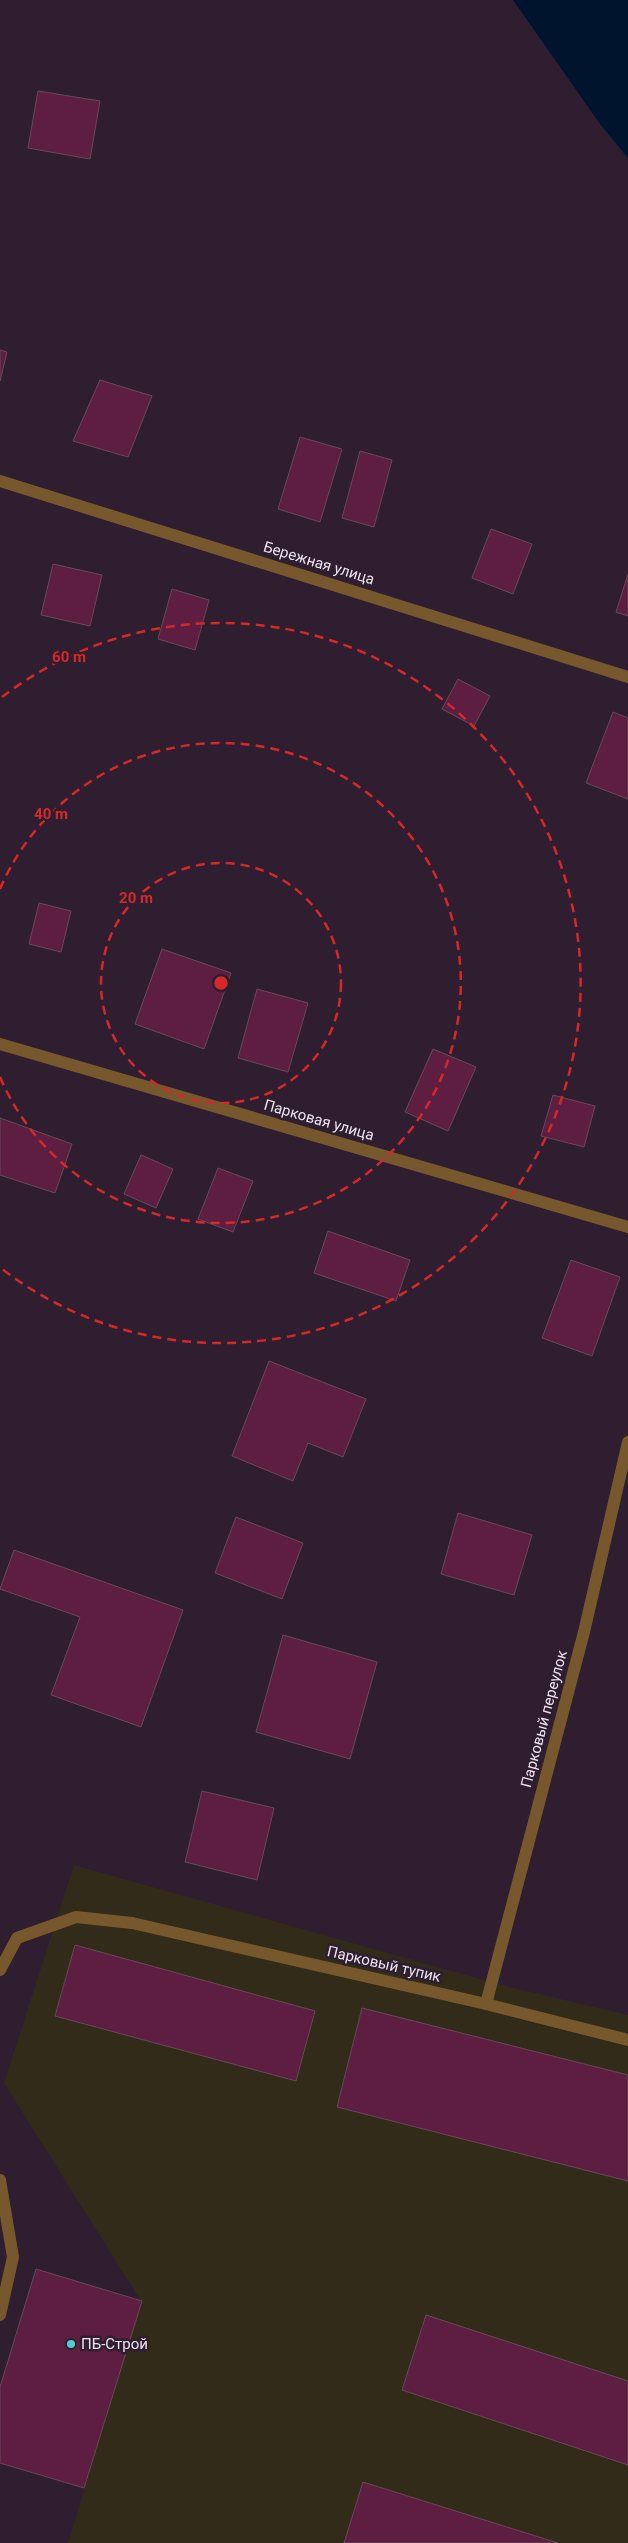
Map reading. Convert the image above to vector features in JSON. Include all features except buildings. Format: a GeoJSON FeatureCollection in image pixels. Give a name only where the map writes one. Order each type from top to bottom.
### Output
{"type":"FeatureCollection","features":[{"type":"Feature","properties":{"kind":"street","name":"Бережная улица"},"geometry":{"type":"LineString","coordinates":[[0,481],[628,677]]}},
{"type":"Feature","properties":{"kind":"street","name":"Парковая улица"},"geometry":{"type":"LineString","coordinates":[[0,1044],[628,1228]]}},
{"type":"Feature","properties":{"kind":"street","name":"Парковый переулок"},"geometry":{"type":"LineString","coordinates":[[486,2004],[584,1632],[628,1442]]}},
{"type":"Feature","properties":{"kind":"street","name":"Парковый тупик"},"geometry":{"type":"LineString","coordinates":[[0,1970],[17,1938],[76,1917],[132,1923],[486,2004],[628,2040]]}},
{"type":"Feature","properties":{"kind":"street"},"geometry":{"type":"LineString","coordinates":[[0,2180],[13,2257],[0,2315]]}},
{"type":"Feature","properties":{"kind":"shaded area"},"geometry":{"type":"Polygon","coordinates":[[[74,1865],[502,1985],[628,2015],[628,2543],[68,2543],[141,2301],[4,2083],[74,1865]]]}},
{"type":"Feature","properties":{"kind":"water"},"geometry":{"type":"Polygon","coordinates":[[[513,0],[628,0],[628,158],[600,124],[513,0]]]}},
{"type":"Feature","properties":{"kind":"place","name":"ПБ-Строй"},"geometry":{"type":"Point","coordinates":[71,2344]}}]}
